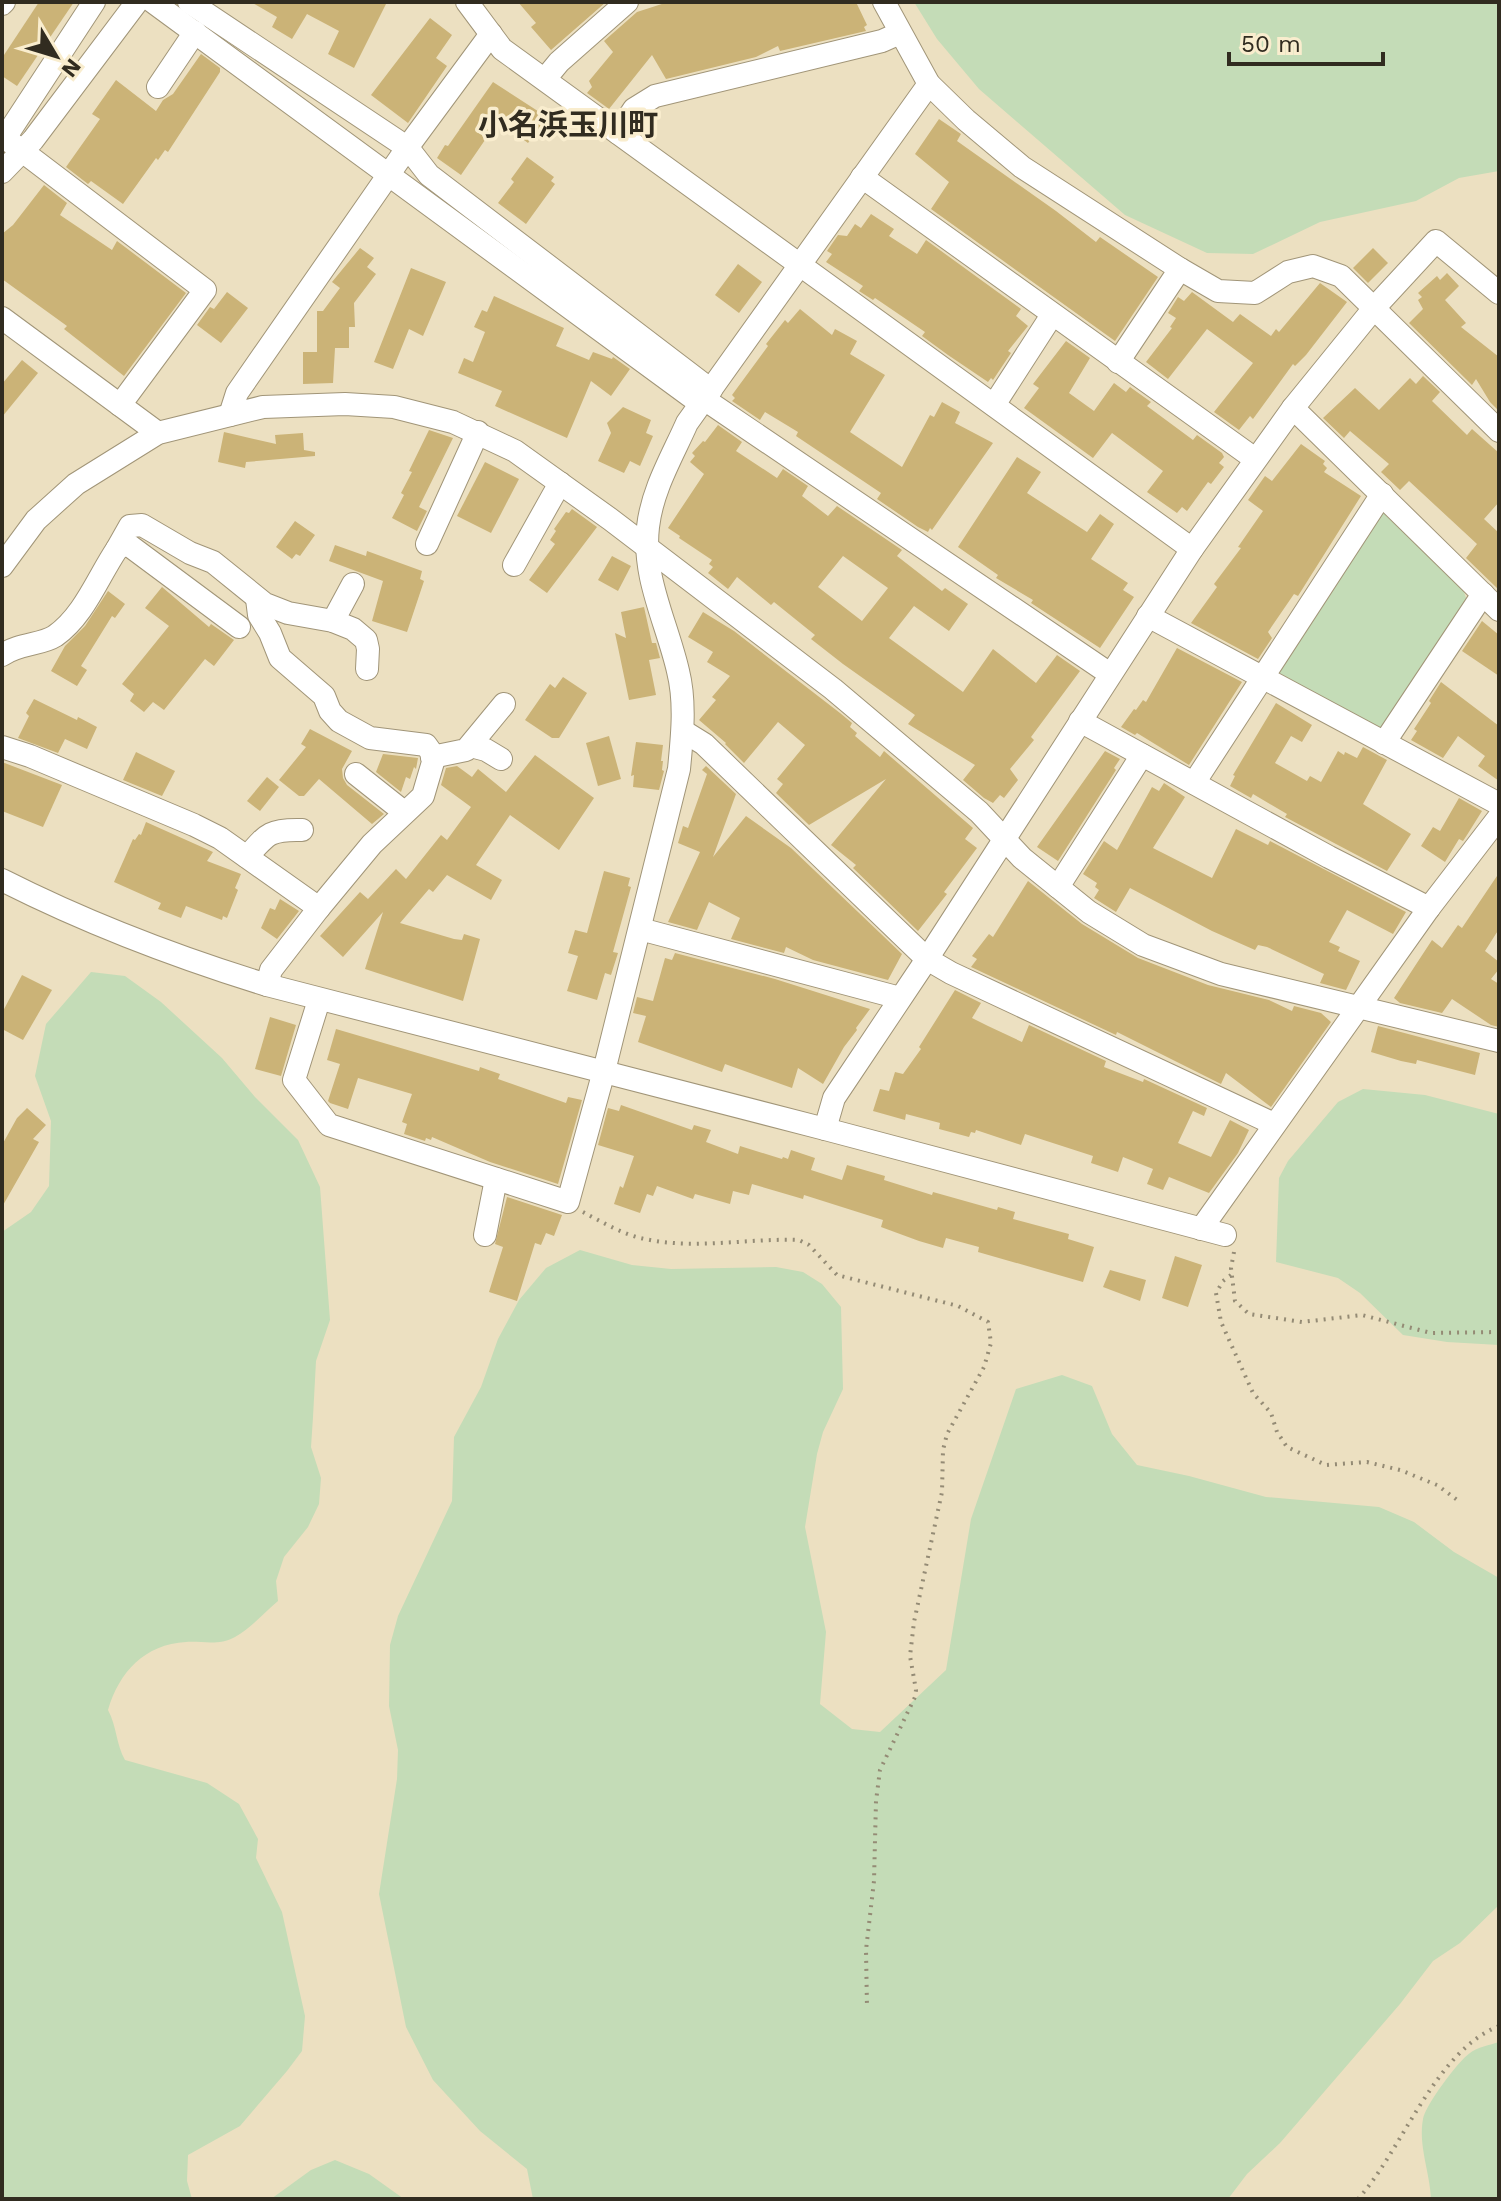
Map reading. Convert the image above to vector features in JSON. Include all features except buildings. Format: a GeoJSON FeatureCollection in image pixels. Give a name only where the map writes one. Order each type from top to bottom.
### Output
{"type":"FeatureCollection","features":[{"type":"Feature","properties":{"kind":"street"},"geometry":{"type":"LineString","coordinates":[[2,172],[10,143],[94,2]]}},
{"type":"Feature","properties":{"kind":"street"},"geometry":{"type":"LineString","coordinates":[[10,143],[137,2]]}},
{"type":"Feature","properties":{"kind":"street"},"geometry":{"type":"LineString","coordinates":[[153,2],[389,175],[706,398],[1110,674]]}},
{"type":"Feature","properties":{"kind":"street"},"geometry":{"type":"LineString","coordinates":[[189,2],[408,148],[429,175],[706,398]]}},
{"type":"Feature","properties":{"kind":"street"},"geometry":{"type":"LineString","coordinates":[[467,2],[502,49],[1192,549]]}},
{"type":"Feature","properties":{"kind":"street"},"geometry":{"type":"LineString","coordinates":[[545,79],[559,62],[627,2]]}},
{"type":"Feature","properties":{"kind":"street"},"geometry":{"type":"LineString","coordinates":[[884,2],[929,84],[1022,167],[1218,291],[1255,293],[1288,272],[1313,266],[1341,276],[1499,431]]}},
{"type":"Feature","properties":{"kind":"street"},"geometry":{"type":"LineString","coordinates":[[158,87],[195,32]]}},
{"type":"Feature","properties":{"kind":"street"},"geometry":{"type":"LineString","coordinates":[[618,133],[634,109],[655,96],[882,41],[900,33]]}},
{"type":"Feature","properties":{"kind":"street"},"geometry":{"type":"LineString","coordinates":[[230,415],[237,393],[491,34]]}},
{"type":"Feature","properties":{"kind":"street"},"geometry":{"type":"LineString","coordinates":[[319,1000],[294,1080],[329,1125],[568,1202],[679,769],[683,731],[680,675],[654,593],[648,550],[647,530],[658,486],[687,423],[929,84]]}},
{"type":"Feature","properties":{"kind":"street"},"geometry":{"type":"LineString","coordinates":[[10,143],[205,290],[120,405]]}},
{"type":"Feature","properties":{"kind":"street"},"geometry":{"type":"LineString","coordinates":[[862,177],[1255,459]]}},
{"type":"Feature","properties":{"kind":"street"},"geometry":{"type":"LineString","coordinates":[[825,1129],[834,1098],[1192,549],[1293,408],[1375,307],[1436,241],[1499,293]]}},
{"type":"Feature","properties":{"kind":"street"},"geometry":{"type":"LineString","coordinates":[[1118,362],[1180,269]]}},
{"type":"Feature","properties":{"kind":"street"},"geometry":{"type":"LineString","coordinates":[[994,405],[1052,315]]}},
{"type":"Feature","properties":{"kind":"street"},"geometry":{"type":"LineString","coordinates":[[2,318],[158,433]]}},
{"type":"Feature","properties":{"kind":"street"},"geometry":{"type":"LineString","coordinates":[[2,566],[36,520],[76,484],[158,433],[263,407],[345,404],[394,407],[433,416],[478,432],[515,451],[560,483],[833,689],[979,812],[1022,858],[1089,912],[1143,945],[1221,974],[1499,1041]]}},
{"type":"Feature","properties":{"kind":"street"},"geometry":{"type":"LineString","coordinates":[[1293,408],[1499,610]]}},
{"type":"Feature","properties":{"kind":"street"},"geometry":{"type":"LineString","coordinates":[[427,544],[478,432]]}},
{"type":"Feature","properties":{"kind":"street"},"geometry":{"type":"LineString","coordinates":[[514,565],[560,483]]}},
{"type":"Feature","properties":{"kind":"street"},"geometry":{"type":"LineString","coordinates":[[1194,783],[1382,494]]}},
{"type":"Feature","properties":{"kind":"street"},"geometry":{"type":"LineString","coordinates":[[2,655],[21,645],[44,641],[56,635],[91,593],[130,526],[142,525],[190,553],[213,562],[257,599],[288,613],[333,621],[353,629],[366,640],[367,669]]}},
{"type":"Feature","properties":{"kind":"street"},"geometry":{"type":"LineString","coordinates":[[117,549],[130,546],[239,627]]}},
{"type":"Feature","properties":{"kind":"street"},"geometry":{"type":"LineString","coordinates":[[333,621],[353,584]]}},
{"type":"Feature","properties":{"kind":"street"},"geometry":{"type":"LineString","coordinates":[[1384,743],[1483,594]]}},
{"type":"Feature","properties":{"kind":"street"},"geometry":{"type":"LineString","coordinates":[[257,599],[259,615],[280,658],[324,696],[330,711],[339,721],[370,738],[426,745],[432,757],[430,778],[423,796],[372,844],[319,908],[271,970],[267,985]]}},
{"type":"Feature","properties":{"kind":"street"},"geometry":{"type":"LineString","coordinates":[[1148,616],[1499,804]]}},
{"type":"Feature","properties":{"kind":"street"},"geometry":{"type":"LineString","coordinates":[[432,757],[466,750],[504,704]]}},
{"type":"Feature","properties":{"kind":"street"},"geometry":{"type":"LineString","coordinates":[[1080,721],[1429,908]]}},
{"type":"Feature","properties":{"kind":"street"},"geometry":{"type":"LineString","coordinates":[[683,731],[704,744],[927,959],[1274,1124]]}},
{"type":"Feature","properties":{"kind":"street"},"geometry":{"type":"LineString","coordinates":[[471,746],[501,759]]}},
{"type":"Feature","properties":{"kind":"street"},"geometry":{"type":"LineString","coordinates":[[2,747],[194,825],[247,857],[319,908]]}},
{"type":"Feature","properties":{"kind":"street"},"geometry":{"type":"LineString","coordinates":[[1058,887],[1142,755]]}},
{"type":"Feature","properties":{"kind":"street"},"geometry":{"type":"LineString","coordinates":[[356,774],[404,812]]}},
{"type":"Feature","properties":{"kind":"street"},"geometry":{"type":"LineString","coordinates":[[1201,1229],[1357,1007],[1499,817]]}},
{"type":"Feature","properties":{"kind":"street"},"geometry":{"type":"LineString","coordinates":[[247,857],[269,833],[302,830]]}},
{"type":"Feature","properties":{"kind":"street"},"geometry":{"type":"LineString","coordinates":[[2,880],[135,939],[202,965],[267,985],[1225,1235]]}},
{"type":"Feature","properties":{"kind":"street"},"geometry":{"type":"LineString","coordinates":[[640,929],[900,998]]}},
{"type":"Feature","properties":{"kind":"street"},"geometry":{"type":"LineString","coordinates":[[485,1235],[496,1179]]}},
{"type":"Feature","properties":{"kind":"path"},"geometry":{"type":"LineString","coordinates":[[568,1202],[574,1208],[643,1239],[721,1244],[799,1240],[809,1245],[837,1275],[958,1306],[988,1322],[991,1343],[984,1367],[947,1434],[943,1450],[942,1492],[914,1622],[910,1656],[915,1697],[880,1770],[874,1881],[866,1950],[867,2007]]}},
{"type":"Feature","properties":{"kind":"path"},"geometry":{"type":"LineString","coordinates":[[1225,1235],[1234,1241],[1231,1275],[1235,1301],[1249,1314],[1302,1322],[1362,1315],[1431,1333],[1499,1332]]}},
{"type":"Feature","properties":{"kind":"path"},"geometry":{"type":"LineString","coordinates":[[1231,1275],[1216,1293],[1221,1322],[1253,1393],[1271,1413],[1277,1432],[1287,1447],[1326,1465],[1367,1462],[1400,1470],[1437,1485],[1460,1502]]}},
{"type":"Feature","properties":{"kind":"path"},"geometry":{"type":"LineString","coordinates":[[1358,2199],[1380,2173],[1388,2154],[1452,2060],[1475,2038],[1499,2026]]}},
{"type":"Feature","properties":{"kind":"green space"},"geometry":{"type":"Polygon","coordinates":[[[914,2],[1499,2],[1499,171],[1459,178],[1416,201],[1320,222],[1253,254],[1207,253],[1125,215],[979,89],[937,39],[914,2]]]}},
{"type":"Feature","properties":{"kind":"green space"},"geometry":{"type":"Polygon","coordinates":[[[1377,513],[1386,513],[1464,592],[1467,601],[1385,728],[1377,731],[1280,678],[1277,669],[1377,513]]]}},
{"type":"Feature","properties":{"kind":"green space"},"geometry":{"type":"Polygon","coordinates":[[[91,972],[125,976],[161,1002],[222,1058],[298,1140],[320,1187],[330,1320],[316,1361],[311,1447],[321,1478],[319,1504],[308,1527],[284,1557],[276,1581],[278,1601],[246,1630],[229,1640],[171,1644],[146,1654],[127,1672],[108,1710],[125,1760],[207,1783],[239,1804],[258,1839],[256,1858],[282,1912],[305,2016],[302,2051],[287,2071],[240,2126],[188,2155],[187,2181],[192,2199],[2,2199],[2,1232],[31,1212],[49,1186],[51,1121],[35,1076],[46,1024],[91,972]]]}},
{"type":"Feature","properties":{"kind":"green space"},"geometry":{"type":"Polygon","coordinates":[[[1363,1089],[1425,1095],[1499,1114],[1499,1345],[1447,1342],[1403,1335],[1360,1293],[1338,1278],[1276,1262],[1279,1178],[1288,1161],[1338,1102],[1363,1089]]]}},
{"type":"Feature","properties":{"kind":"green space"},"geometry":{"type":"Polygon","coordinates":[[[580,1250],[632,1265],[671,1269],[776,1267],[803,1272],[822,1284],[841,1307],[843,1389],[823,1432],[805,1527],[826,1632],[820,1704],[852,1729],[880,1732],[946,1670],[971,1519],[1016,1389],[1062,1375],[1092,1386],[1112,1434],[1137,1465],[1266,1497],[1379,1507],[1414,1522],[1454,1552],[1499,1578],[1499,1905],[1460,1943],[1433,1961],[1400,2004],[1228,2199],[533,2199],[527,2169],[480,2131],[433,2080],[406,2027],[379,1894],[397,1779],[398,1750],[389,1706],[390,1645],[398,1616],[452,1501],[454,1437],[481,1387],[498,1339],[519,1300],[546,1268],[580,1250]]]}},
{"type":"Feature","properties":{"kind":"green space"},"geometry":{"type":"Polygon","coordinates":[[[1499,2042],[1499,2199],[1431,2199],[1422,2139],[1425,2113],[1443,2084],[1465,2058],[1476,2049],[1499,2042]]]}},
{"type":"Feature","properties":{"kind":"green space"},"geometry":{"type":"Polygon","coordinates":[[[335,2160],[369,2174],[404,2199],[271,2199],[311,2170],[335,2160]]]}},
{"type":"Feature","properties":{"kind":"district","name":"小名浜玉川町"},"geometry":{"type":"Point","coordinates":[568,125]}}]}
